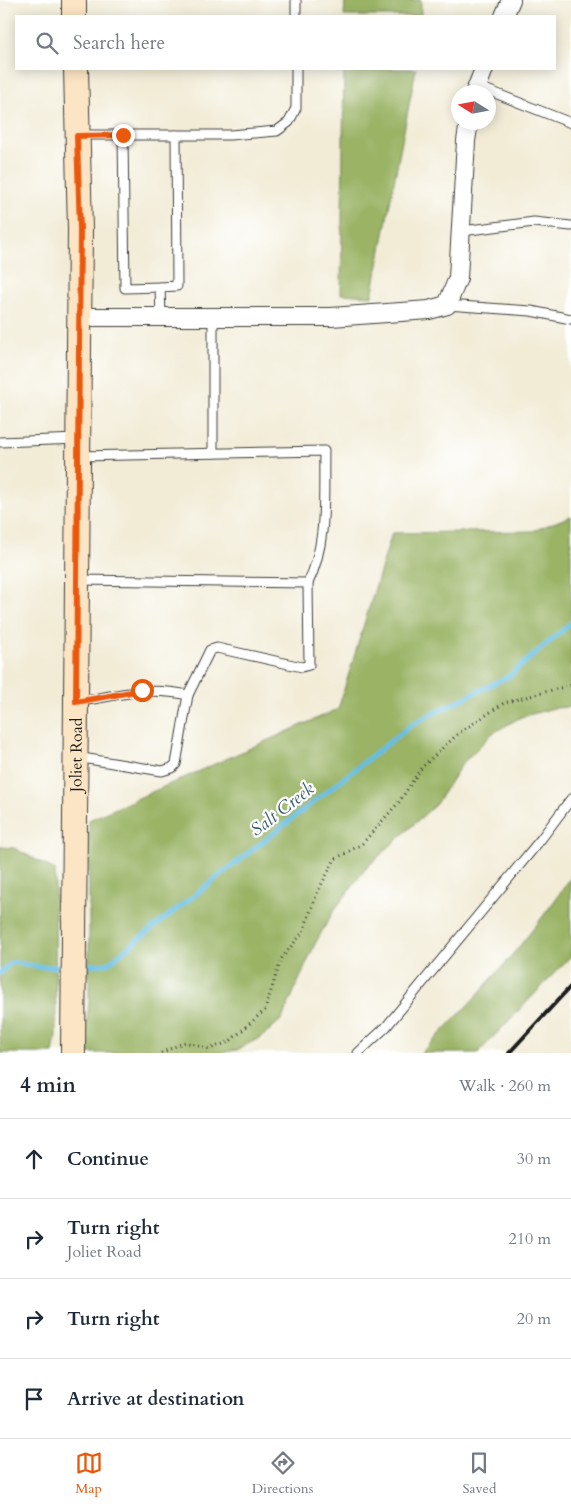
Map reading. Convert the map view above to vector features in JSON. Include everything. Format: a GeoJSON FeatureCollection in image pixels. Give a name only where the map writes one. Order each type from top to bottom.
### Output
{"type":"FeatureCollection","features":[{"type":"Feature","properties":{"kind":"main road"},"geometry":{"type":"LineString","coordinates":[[74,0],[74,15]]}},
{"type":"Feature","properties":{"kind":"main road","name":"Joliet Road"},"geometry":{"type":"LineString","coordinates":[[73,1053],[79,317],[76,70]]}},
{"type":"Feature","properties":{"kind":"street"},"geometry":{"type":"LineString","coordinates":[[504,15],[510,0]]}},
{"type":"Feature","properties":{"kind":"street"},"geometry":{"type":"LineString","coordinates":[[478,85],[484,70]]}},
{"type":"Feature","properties":{"kind":"street"},"geometry":{"type":"LineString","coordinates":[[79,317],[331,317],[430,310],[447,306],[458,278],[468,130]]}},
{"type":"Feature","properties":{"kind":"lane"},"geometry":{"type":"LineString","coordinates":[[296,0],[296,15]]}},
{"type":"Feature","properties":{"kind":"lane"},"geometry":{"type":"LineString","coordinates":[[77,136],[230,135],[277,131],[289,122],[296,108],[296,70]]}},
{"type":"Feature","properties":{"kind":"lane"},"geometry":{"type":"LineString","coordinates":[[496,96],[571,123]]}},
{"type":"Feature","properties":{"kind":"lane"},"geometry":{"type":"LineString","coordinates":[[123,135],[125,288],[176,286],[176,135]]}},
{"type":"Feature","properties":{"kind":"lane"},"geometry":{"type":"LineString","coordinates":[[462,231],[534,222],[571,226]]}},
{"type":"Feature","properties":{"kind":"lane"},"geometry":{"type":"LineString","coordinates":[[160,287],[161,317]]}},
{"type":"Feature","properties":{"kind":"lane"},"geometry":{"type":"LineString","coordinates":[[447,306],[531,311],[571,318]]}},
{"type":"Feature","properties":{"kind":"lane"},"geometry":{"type":"LineString","coordinates":[[212,317],[213,453]]}},
{"type":"Feature","properties":{"kind":"lane"},"geometry":{"type":"LineString","coordinates":[[0,442],[78,448],[213,453],[324,451],[322,544],[316,566],[308,583],[309,665],[302,667],[217,648],[210,650],[188,695],[176,764],[172,768],[162,771],[75,758]]}},
{"type":"Feature","properties":{"kind":"lane"},"geometry":{"type":"LineString","coordinates":[[77,580],[308,583]]}},
{"type":"Feature","properties":{"kind":"lane"},"geometry":{"type":"LineString","coordinates":[[76,702],[142,690],[165,690],[188,695]]}},
{"type":"Feature","properties":{"kind":"lane"},"geometry":{"type":"LineString","coordinates":[[358,1053],[386,1026],[541,839],[571,799]]}},
{"type":"Feature","properties":{"kind":"path"},"geometry":{"type":"LineString","coordinates":[[161,1053],[185,1042],[209,1049],[229,1042],[265,1010],[281,959],[303,932],[318,891],[335,859],[362,844],[400,802],[422,767],[459,733],[504,703],[571,685]]}},
{"type":"Feature","properties":{"kind":"green space"},"geometry":{"type":"Polygon","coordinates":[[[345,0],[421,0],[421,15],[344,15],[345,0]]]}},
{"type":"Feature","properties":{"kind":"green space"},"geometry":{"type":"Polygon","coordinates":[[[344,70],[416,70],[372,296],[341,294],[344,70]]]}},
{"type":"Feature","properties":{"kind":"green space"},"geometry":{"type":"Polygon","coordinates":[[[571,516],[571,707],[554,708],[521,717],[493,733],[462,764],[436,804],[366,868],[333,912],[315,944],[282,1019],[263,1036],[237,1050],[221,1053],[175,1053],[148,1049],[131,1053],[83,1053],[89,1002],[89,820],[338,709],[392,533],[533,531],[571,516]]]}},
{"type":"Feature","properties":{"kind":"green space"},"geometry":{"type":"Polygon","coordinates":[[[0,847],[14,848],[55,870],[56,1036],[53,1053],[0,1053],[0,847]]]}},
{"type":"Feature","properties":{"kind":"green space"},"geometry":{"type":"Polygon","coordinates":[[[571,877],[571,956],[478,1053],[421,1053],[462,1012],[519,947],[571,877]]]}},
{"type":"Feature","properties":{"kind":"waterway","name":"Salt Creek"},"geometry":{"type":"LineString","coordinates":[[81,965],[107,964],[414,723],[509,676],[571,623]]}},
{"type":"Feature","properties":{"kind":"waterway","name":"Salt Creek"},"geometry":{"type":"LineString","coordinates":[[0,973],[12,962],[40,967],[67,966]]}},
{"type":"Feature","properties":{"kind":"railway"},"geometry":{"type":"LineString","coordinates":[[509,1053],[571,986]]}},
{"type":"Feature","properties":{"kind":"route"},"geometry":{"type":"LineString","coordinates":[[123,135],[77,136],[80,230],[76,702],[142,690]]}}]}
